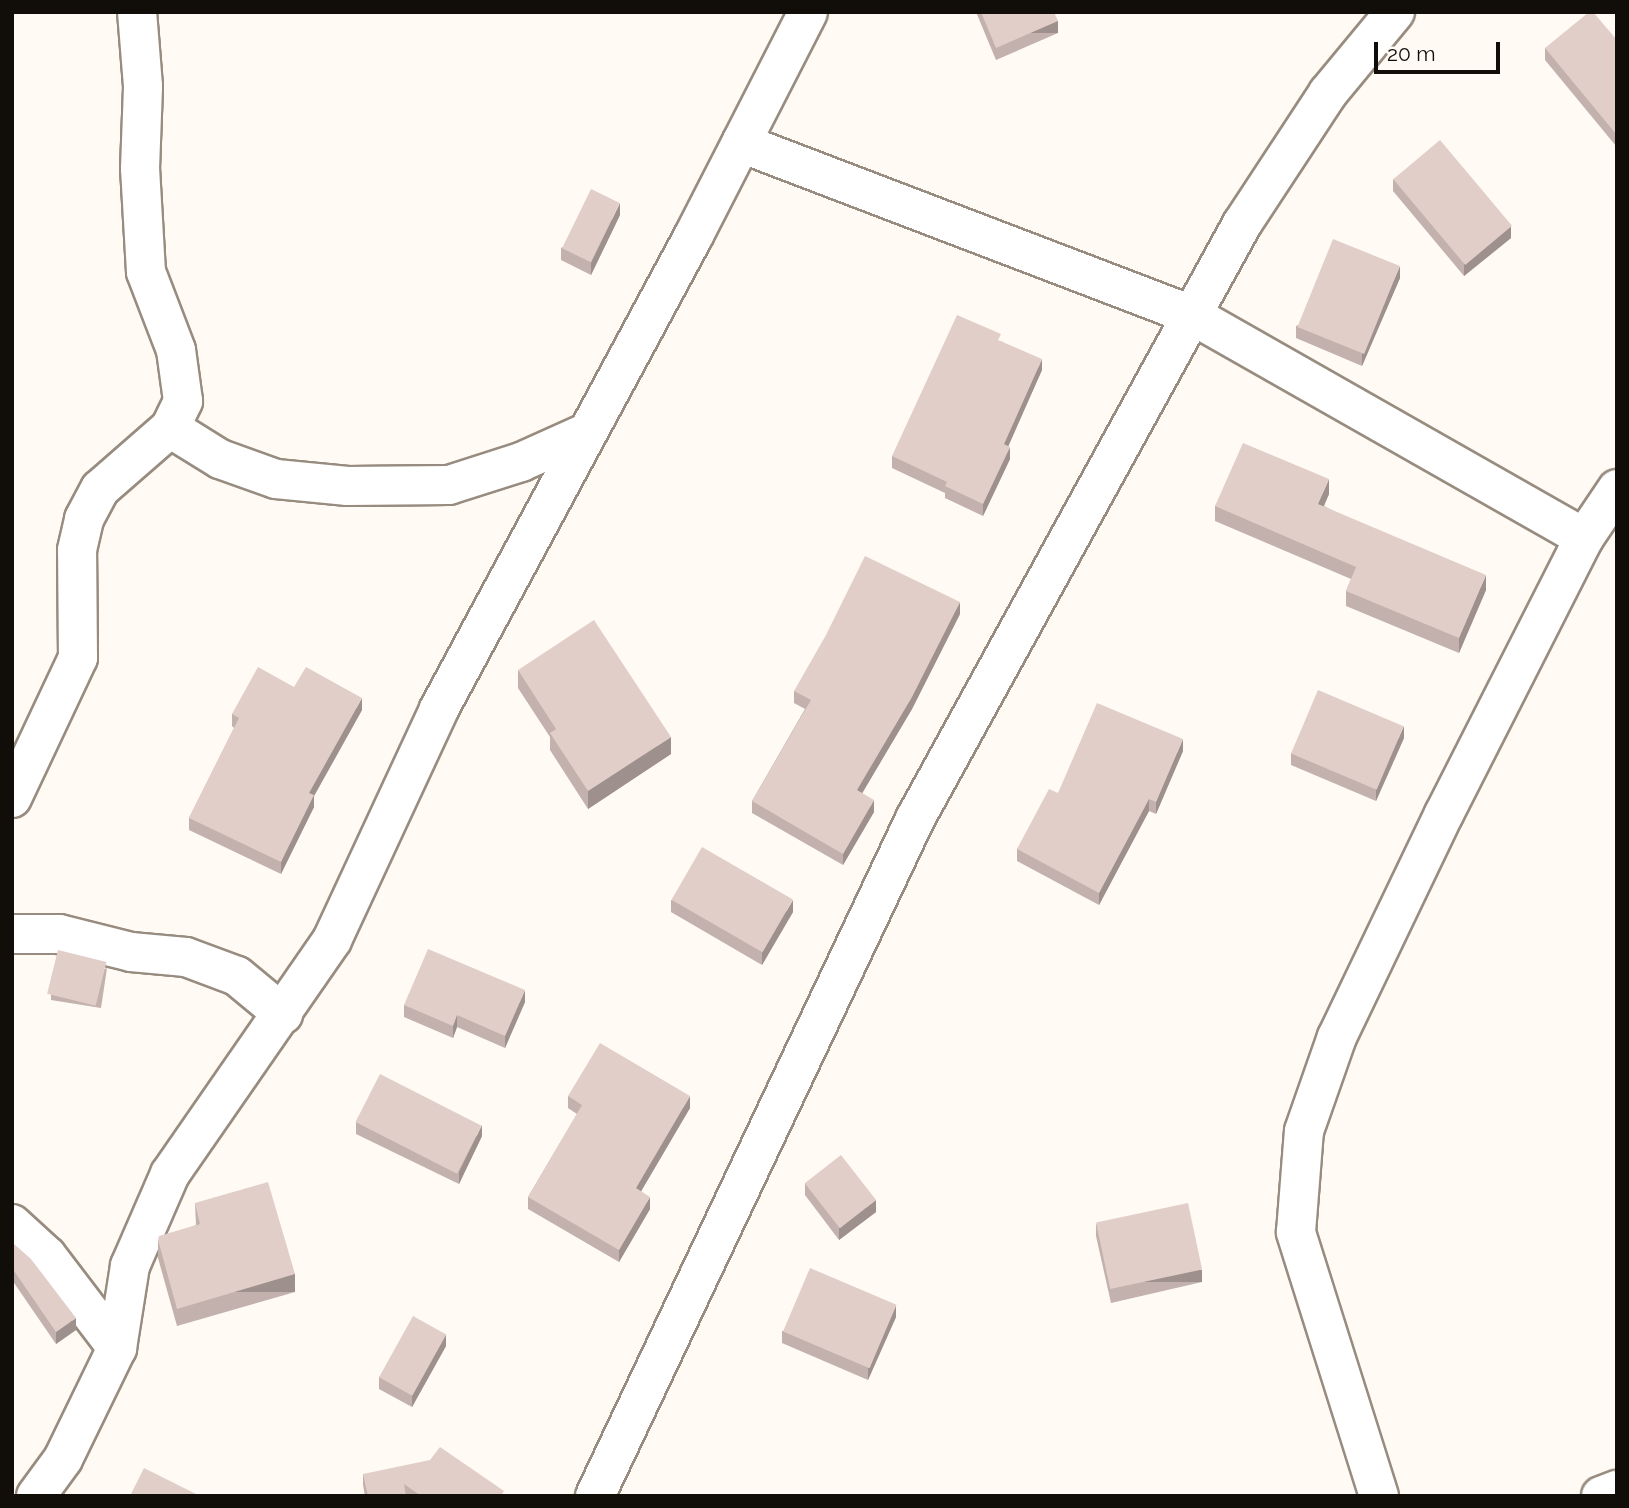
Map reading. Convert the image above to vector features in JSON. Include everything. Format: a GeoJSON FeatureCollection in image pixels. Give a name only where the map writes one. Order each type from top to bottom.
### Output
{"type":"FeatureCollection","features":[{"type":"Feature","properties":{"kind":"street"},"geometry":{"type":"LineString","coordinates":[[12,798],[78,658],[77,550],[83,519],[100,489],[170,428],[183,401],[176,350],[146,272],[141,169],[143,86],[137,12]]}},
{"type":"Feature","properties":{"kind":"street"},"geometry":{"type":"LineString","coordinates":[[36,1496],[63,1459],[117,1348],[130,1266],[170,1174],[332,940],[439,709],[808,12]]}},
{"type":"Feature","properties":{"kind":"street"},"geometry":{"type":"LineString","coordinates":[[595,1496],[915,819],[1242,224],[1328,93],[1395,12]]}},
{"type":"Feature","properties":{"kind":"street"},"geometry":{"type":"LineString","coordinates":[[741,143],[1192,315],[1584,538]]}},
{"type":"Feature","properties":{"kind":"street"},"geometry":{"type":"LineString","coordinates":[[170,428],[219,459],[276,480],[348,486],[449,485],[521,462],[588,432]]}},
{"type":"Feature","properties":{"kind":"street"},"geometry":{"type":"LineString","coordinates":[[1379,1496],[1296,1232],[1304,1131],[1343,1024],[1444,814],[1584,538],[1617,489]]}},
{"type":"Feature","properties":{"kind":"street"},"geometry":{"type":"LineString","coordinates":[[12,934],[59,934],[131,953],[186,957],[237,976],[283,1014]]}},
{"type":"Feature","properties":{"kind":"street"},"geometry":{"type":"LineString","coordinates":[[12,1224],[47,1256],[117,1348]]}},
{"type":"Feature","properties":{"kind":"street"},"geometry":{"type":"LineString","coordinates":[[1601,1496],[1617,1490]]}},
{"type":"Feature","properties":{"kind":"building"},"geometry":{"type":"Polygon","coordinates":[[[981,12],[1054,12],[1058,21],[996,48],[981,12]]]}},
{"type":"Feature","properties":{"kind":"building"},"geometry":{"type":"Polygon","coordinates":[[[1589,12],[1593,12],[1617,40],[1616,134],[1545,48],[1589,12]]]}},
{"type":"Feature","properties":{"kind":"building"},"geometry":{"type":"Polygon","coordinates":[[[1440,140],[1512,226],[1465,265],[1393,179],[1440,140]]]}},
{"type":"Feature","properties":{"kind":"building"},"geometry":{"type":"Polygon","coordinates":[[[591,189],[620,203],[591,262],[562,248],[591,189]]]}},
{"type":"Feature","properties":{"kind":"building"},"geometry":{"type":"Polygon","coordinates":[[[1333,239],[1400,266],[1364,354],[1297,327],[1333,239]]]}},
{"type":"Feature","properties":{"kind":"building"},"geometry":{"type":"Polygon","coordinates":[[[957,315],[1001,334],[998,340],[1042,359],[1004,444],[1010,447],[983,504],[945,486],[947,482],[892,456],[957,315]]]}},
{"type":"Feature","properties":{"kind":"building"},"geometry":{"type":"Polygon","coordinates":[[[1243,443],[1329,479],[1318,504],[1486,575],[1459,638],[1346,591],[1356,567],[1215,506],[1243,443]]]}},
{"type":"Feature","properties":{"kind":"building"},"geometry":{"type":"Polygon","coordinates":[[[865,556],[960,602],[912,697],[857,790],[874,800],[843,854],[752,801],[811,700],[794,691],[826,635],[865,556]]]}},
{"type":"Feature","properties":{"kind":"building"},"geometry":{"type":"Polygon","coordinates":[[[594,620],[671,737],[588,791],[550,733],[556,729],[518,670],[594,620]]]}},
{"type":"Feature","properties":{"kind":"building"},"geometry":{"type":"Polygon","coordinates":[[[258,667],[294,687],[306,667],[362,698],[309,793],[314,795],[281,862],[189,818],[239,718],[232,714],[258,667]]]}},
{"type":"Feature","properties":{"kind":"building"},"geometry":{"type":"Polygon","coordinates":[[[1318,690],[1404,726],[1377,790],[1291,754],[1318,690]]]}},
{"type":"Feature","properties":{"kind":"building"},"geometry":{"type":"Polygon","coordinates":[[[1097,703],[1183,739],[1156,802],[1149,799],[1099,893],[1017,849],[1049,789],[1058,793],[1097,703]]]}},
{"type":"Feature","properties":{"kind":"building"},"geometry":{"type":"Polygon","coordinates":[[[702,847],[793,900],[762,952],[672,900],[702,847]]]}},
{"type":"Feature","properties":{"kind":"building"},"geometry":{"type":"Polygon","coordinates":[[[428,949],[525,990],[505,1036],[457,1015],[453,1026],[404,1005],[428,949]]]}},
{"type":"Feature","properties":{"kind":"building"},"geometry":{"type":"Polygon","coordinates":[[[58,950],[107,962],[96,1006],[47,994],[58,950]]]}},
{"type":"Feature","properties":{"kind":"building"},"geometry":{"type":"Polygon","coordinates":[[[600,1043],[690,1096],[636,1188],[650,1197],[619,1250],[528,1197],[582,1105],[568,1096],[600,1043]]]}},
{"type":"Feature","properties":{"kind":"building"},"geometry":{"type":"Polygon","coordinates":[[[380,1074],[482,1126],[457,1174],[355,1122],[380,1074]]]}},
{"type":"Feature","properties":{"kind":"building"},"geometry":{"type":"Polygon","coordinates":[[[841,1155],[876,1200],[840,1228],[805,1183],[841,1155]]]}},
{"type":"Feature","properties":{"kind":"building"},"geometry":{"type":"Polygon","coordinates":[[[268,1182],[295,1274],[177,1309],[159,1236],[200,1224],[195,1203],[268,1182]]]}},
{"type":"Feature","properties":{"kind":"building"},"geometry":{"type":"Polygon","coordinates":[[[1188,1203],[1202,1270],[1110,1289],[1096,1223],[1188,1203]]]}},
{"type":"Feature","properties":{"kind":"building"},"geometry":{"type":"Polygon","coordinates":[[[14,1244],[31,1259],[76,1318],[56,1332],[12,1268],[14,1244]]]}},
{"type":"Feature","properties":{"kind":"building"},"geometry":{"type":"Polygon","coordinates":[[[810,1268],[897,1305],[870,1368],[783,1332],[810,1268]]]}},
{"type":"Feature","properties":{"kind":"building"},"geometry":{"type":"Polygon","coordinates":[[[413,1316],[446,1334],[412,1396],[379,1377],[413,1316]]]}},
{"type":"Feature","properties":{"kind":"building"},"geometry":{"type":"Polygon","coordinates":[[[440,1447],[504,1491],[501,1496],[421,1496],[404,1484],[406,1496],[368,1496],[363,1474],[430,1460],[440,1447]]]}},
{"type":"Feature","properties":{"kind":"building"},"geometry":{"type":"Polygon","coordinates":[[[144,1468],[200,1496],[130,1496],[144,1468]]]}}]}
